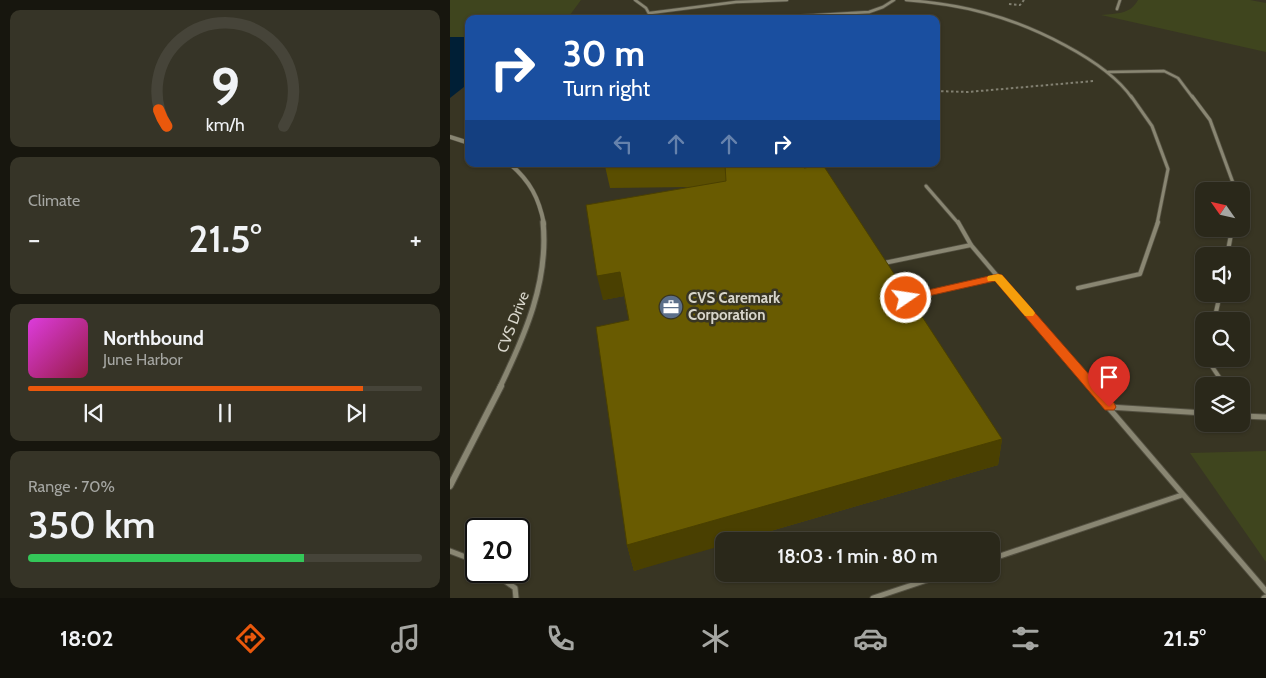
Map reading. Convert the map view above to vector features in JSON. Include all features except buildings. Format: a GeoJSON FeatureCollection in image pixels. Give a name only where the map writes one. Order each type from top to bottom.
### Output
{"type":"FeatureCollection","features":[{"type":"Feature","properties":{"kind":"street"},"geometry":{"type":"LineString","coordinates":[[450,137],[465,142]]}},
{"type":"Feature","properties":{"kind":"street","name":"CVS Drive"},"geometry":{"type":"LineString","coordinates":[[450,486],[523,335],[542,276],[544,240],[541,210],[529,182],[513,167]]}},
{"type":"Feature","properties":{"kind":"lane"},"geometry":{"type":"LineString","coordinates":[[635,0],[650,13],[736,2],[787,0]]}},
{"type":"Feature","properties":{"kind":"lane"},"geometry":{"type":"LineString","coordinates":[[817,15],[869,12],[883,7],[894,0]]}},
{"type":"Feature","properties":{"kind":"lane"},"geometry":{"type":"LineString","coordinates":[[906,0],[931,2],[986,13],[1060,42],[1117,79],[1152,126],[1168,169],[1156,230],[1140,274],[1078,288]]}},
{"type":"Feature","properties":{"kind":"lane"},"geometry":{"type":"LineString","coordinates":[[1117,9],[1120,0]]}},
{"type":"Feature","properties":{"kind":"lane"},"geometry":{"type":"LineString","coordinates":[[1108,72],[1164,71],[1178,78],[1210,120],[1233,182]]}},
{"type":"Feature","properties":{"kind":"lane"},"geometry":{"type":"LineString","coordinates":[[926,186],[959,224],[971,245],[1182,495],[1266,591]]}},
{"type":"Feature","properties":{"kind":"lane"},"geometry":{"type":"LineString","coordinates":[[881,264],[971,245]]}},
{"type":"Feature","properties":{"kind":"lane"},"geometry":{"type":"LineString","coordinates":[[906,298],[998,277]]}},
{"type":"Feature","properties":{"kind":"lane"},"geometry":{"type":"LineString","coordinates":[[1109,407],[1195,413]]}},
{"type":"Feature","properties":{"kind":"lane"},"geometry":{"type":"LineString","coordinates":[[1250,416],[1266,417]]}},
{"type":"Feature","properties":{"kind":"lane"},"geometry":{"type":"LineString","coordinates":[[1000,555],[1182,495]]}},
{"type":"Feature","properties":{"kind":"lane"},"geometry":{"type":"LineString","coordinates":[[450,552],[465,557]]}},
{"type":"Feature","properties":{"kind":"lane"},"geometry":{"type":"LineString","coordinates":[[873,598],[922,582]]}},
{"type":"Feature","properties":{"kind":"lane"},"geometry":{"type":"LineString","coordinates":[[508,583],[515,588],[516,598]]}},
{"type":"Feature","properties":{"kind":"path"},"geometry":{"type":"LineString","coordinates":[[940,91],[968,92],[1117,79]]}},
{"type":"Feature","properties":{"kind":"green space"},"geometry":{"type":"Polygon","coordinates":[[[450,0],[581,0],[570,15],[465,15],[465,37],[450,37],[450,0]]]}},
{"type":"Feature","properties":{"kind":"green space"},"geometry":{"type":"Polygon","coordinates":[[[1138,0],[1250,0],[1266,3],[1266,52],[1101,15],[1127,11],[1138,0]]]}},
{"type":"Feature","properties":{"kind":"green space"},"geometry":{"type":"Polygon","coordinates":[[[1266,451],[1266,562],[1190,453],[1266,451]]]}},
{"type":"Feature","properties":{"kind":"water"},"geometry":{"type":"Polygon","coordinates":[[[450,37],[465,37],[465,86],[450,98],[450,37]]]}},
{"type":"Feature","properties":{"kind":"slow traffic"},"geometry":{"type":"LineString","coordinates":[[992,278],[998,277],[1029,313]]}},
{"type":"Feature","properties":{"kind":"place","name":"CVS Caremark Corporation"},"geometry":{"type":"Point","coordinates":[671,307]}},
{"type":"Feature","properties":{"kind":"route"},"geometry":{"type":"LineString","coordinates":[[906,298],[998,277],[1109,407]]}}]}
